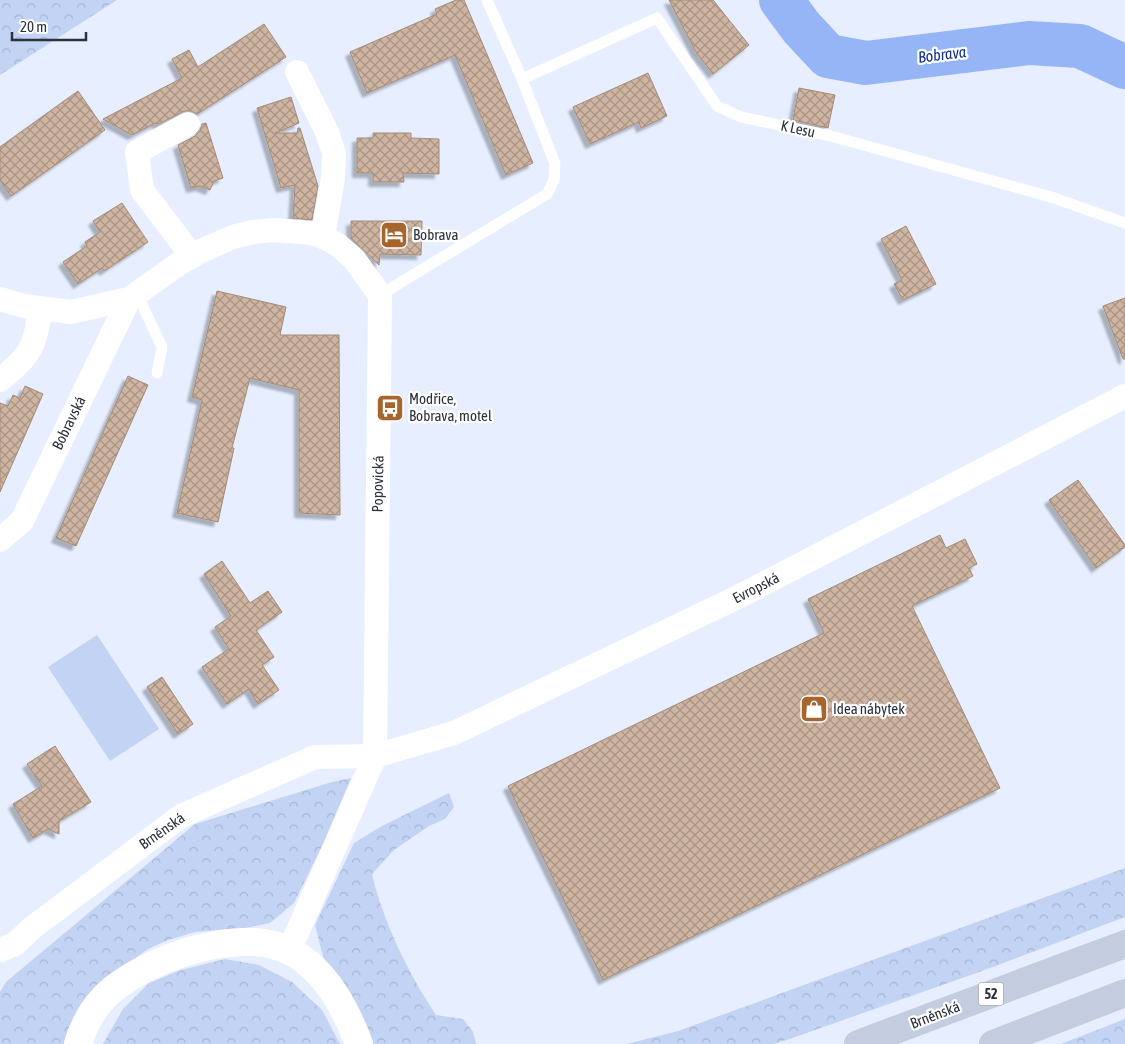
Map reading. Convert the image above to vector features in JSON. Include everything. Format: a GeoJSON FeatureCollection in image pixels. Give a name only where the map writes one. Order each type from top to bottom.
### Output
{"type":"FeatureCollection","features":[{"type":"Feature","properties":{"kind":"highway","name":"Brněnská"},"geometry":{"type":"LineString","coordinates":[[858,1044],[1125,944]]}},
{"type":"Feature","properties":{"kind":"highway"},"geometry":{"type":"LineString","coordinates":[[993,1044],[1125,993]]}},
{"type":"Feature","properties":{"kind":"street"},"geometry":{"type":"LineString","coordinates":[[297,72],[327,132],[334,153],[333,178],[323,237]]}},
{"type":"Feature","properties":{"kind":"street"},"geometry":{"type":"LineString","coordinates":[[188,124],[137,152],[142,190],[192,256]]}},
{"type":"Feature","properties":{"kind":"street"},"geometry":{"type":"LineString","coordinates":[[0,299],[40,308],[70,312],[133,297],[192,256],[225,240],[254,232],[273,230],[303,232],[323,237],[338,245],[354,259],[380,295]]}},
{"type":"Feature","properties":{"kind":"street","name":"Popovická"},"geometry":{"type":"LineString","coordinates":[[375,756],[380,295]]}},
{"type":"Feature","properties":{"kind":"street","name":"Bobravská"},"geometry":{"type":"LineString","coordinates":[[0,540],[22,521],[133,297]]}},
{"type":"Feature","properties":{"kind":"street"},"geometry":{"type":"LineString","coordinates":[[0,380],[31,350],[38,332],[40,308]]}},
{"type":"Feature","properties":{"kind":"street","name":"Evropská"},"geometry":{"type":"LineString","coordinates":[[375,756],[454,733],[722,605],[1125,396]]}},
{"type":"Feature","properties":{"kind":"street"},"geometry":{"type":"LineString","coordinates":[[289,951],[375,756]]}},
{"type":"Feature","properties":{"kind":"street","name":"Brněnská"},"geometry":{"type":"LineString","coordinates":[[0,950],[15,944],[32,928],[181,816],[316,757],[375,756]]}},
{"type":"Feature","properties":{"kind":"street"},"geometry":{"type":"LineString","coordinates":[[78,1044],[82,1030],[92,1012],[112,990],[134,975],[164,960],[191,950],[239,942],[261,942],[274,945],[304,959],[318,972],[348,1015],[360,1044]]}},
{"type":"Feature","properties":{"kind":"lane"},"geometry":{"type":"LineString","coordinates":[[380,295],[547,194],[554,180],[555,164],[522,79],[488,0]]}},
{"type":"Feature","properties":{"kind":"lane","name":"K Lesu"},"geometry":{"type":"LineString","coordinates":[[522,79],[658,18],[717,106],[741,117],[831,136],[1051,197],[1125,223]]}},
{"type":"Feature","properties":{"kind":"lane"},"geometry":{"type":"LineString","coordinates":[[133,297],[162,347],[157,373]]}},
{"type":"Feature","properties":{"kind":"green space"},"geometry":{"type":"Polygon","coordinates":[[[0,0],[117,0],[0,75],[0,0]]]}},
{"type":"Feature","properties":{"kind":"green space"},"geometry":{"type":"Polygon","coordinates":[[[97,635],[159,729],[110,761],[48,667],[97,635]]]}},
{"type":"Feature","properties":{"kind":"green space"},"geometry":{"type":"Polygon","coordinates":[[[351,778],[323,844],[294,903],[270,923],[245,928],[195,932],[168,940],[148,949],[122,968],[66,1044],[0,1044],[0,992],[6,982],[195,824],[332,782],[351,778]]]}},
{"type":"Feature","properties":{"kind":"green space"},"geometry":{"type":"Polygon","coordinates":[[[449,793],[454,807],[445,819],[429,826],[394,850],[372,874],[390,929],[426,999],[436,1015],[463,1019],[473,1032],[476,1044],[369,1044],[357,1006],[325,964],[315,925],[354,843],[384,825],[449,793]]]}},
{"type":"Feature","properties":{"kind":"green space"},"geometry":{"type":"Polygon","coordinates":[[[1125,868],[1125,917],[982,971],[774,1044],[627,1044],[678,1031],[1125,868]]]}},
{"type":"Feature","properties":{"kind":"green space"},"geometry":{"type":"Polygon","coordinates":[[[225,959],[259,965],[292,982],[322,1010],[340,1044],[103,1044],[123,1009],[149,983],[181,970],[225,959]]]}},
{"type":"Feature","properties":{"kind":"green space"},"geometry":{"type":"Polygon","coordinates":[[[1125,1019],[1125,1044],[1061,1044],[1125,1019]]]}},
{"type":"Feature","properties":{"kind":"building"},"geometry":{"type":"Polygon","coordinates":[[[456,0],[464,0],[533,163],[506,175],[455,55],[367,93],[350,52],[437,14],[435,9],[456,0]]]}},
{"type":"Feature","properties":{"kind":"building"},"geometry":{"type":"Polygon","coordinates":[[[669,0],[713,0],[749,45],[713,74],[696,52],[669,0]]]}},
{"type":"Feature","properties":{"kind":"building"},"geometry":{"type":"Polygon","coordinates":[[[264,24],[286,57],[197,114],[189,110],[182,112],[132,135],[103,119],[182,78],[172,59],[189,50],[198,67],[264,24]]]}},
{"type":"Feature","properties":{"kind":"building"},"geometry":{"type":"Polygon","coordinates":[[[648,73],[667,116],[641,128],[639,122],[590,144],[573,107],[648,73]]]}},
{"type":"Feature","properties":{"kind":"building"},"geometry":{"type":"Polygon","coordinates":[[[799,88],[835,95],[828,128],[793,120],[799,88]]]}},
{"type":"Feature","properties":{"kind":"building"},"geometry":{"type":"Polygon","coordinates":[[[78,91],[105,130],[11,196],[0,180],[0,147],[78,91]]]}},
{"type":"Feature","properties":{"kind":"building"},"geometry":{"type":"Polygon","coordinates":[[[291,97],[299,123],[275,133],[297,133],[298,128],[300,128],[318,186],[312,220],[293,218],[295,185],[281,188],[257,108],[291,97]]]}},
{"type":"Feature","properties":{"kind":"building"},"geometry":{"type":"Polygon","coordinates":[[[206,123],[223,178],[214,181],[210,190],[200,186],[191,188],[178,145],[195,136],[200,131],[202,124],[206,123]]]}},
{"type":"Feature","properties":{"kind":"building"},"geometry":{"type":"Polygon","coordinates":[[[373,133],[411,133],[411,138],[439,139],[439,174],[403,173],[404,182],[373,182],[373,173],[357,173],[357,138],[373,138],[373,133]]]}},
{"type":"Feature","properties":{"kind":"building"},"geometry":{"type":"Polygon","coordinates":[[[122,203],[148,242],[104,271],[102,268],[78,284],[63,262],[87,246],[85,242],[100,232],[93,221],[122,203]]]}},
{"type":"Feature","properties":{"kind":"building"},"geometry":{"type":"Polygon","coordinates":[[[351,221],[422,221],[421,255],[380,254],[379,265],[351,238],[351,221]]]}},
{"type":"Feature","properties":{"kind":"building"},"geometry":{"type":"Polygon","coordinates":[[[906,226],[936,284],[903,300],[894,284],[902,280],[881,239],[906,226]]]}},
{"type":"Feature","properties":{"kind":"building"},"geometry":{"type":"Polygon","coordinates":[[[217,291],[286,307],[280,335],[339,335],[340,515],[299,513],[299,390],[250,378],[232,448],[234,448],[218,522],[177,513],[202,400],[192,397],[217,291]]]}},
{"type":"Feature","properties":{"kind":"building"},"geometry":{"type":"Polygon","coordinates":[[[1125,298],[1125,359],[1123,359],[1103,306],[1125,298]]]}},
{"type":"Feature","properties":{"kind":"building"},"geometry":{"type":"Polygon","coordinates":[[[128,376],[148,385],[76,546],[56,538],[128,376]]]}},
{"type":"Feature","properties":{"kind":"building"},"geometry":{"type":"Polygon","coordinates":[[[25,386],[43,394],[0,492],[0,403],[8,406],[13,395],[20,398],[25,386]]]}},
{"type":"Feature","properties":{"kind":"building"},"geometry":{"type":"Polygon","coordinates":[[[1078,480],[1125,545],[1125,547],[1096,568],[1049,500],[1078,480]]]}},
{"type":"Feature","properties":{"kind":"building","name":"Idea nábytek"},"geometry":{"type":"Polygon","coordinates":[[[940,535],[946,548],[965,539],[977,564],[969,568],[973,576],[912,606],[1000,788],[603,980],[508,786],[824,633],[808,599],[940,535]]]}},
{"type":"Feature","properties":{"kind":"building"},"geometry":{"type":"Polygon","coordinates":[[[222,561],[250,603],[268,591],[282,612],[256,630],[274,657],[262,665],[279,690],[258,704],[249,689],[227,704],[202,667],[229,649],[215,627],[231,616],[204,574],[222,561]]]}},
{"type":"Feature","properties":{"kind":"building"},"geometry":{"type":"Polygon","coordinates":[[[162,677],[193,724],[178,734],[147,687],[162,677]]]}},
{"type":"Feature","properties":{"kind":"building"},"geometry":{"type":"Polygon","coordinates":[[[55,746],[91,802],[59,821],[59,834],[48,829],[33,838],[13,804],[42,786],[27,764],[55,746]]]}},
{"type":"Feature","properties":{"kind":"waterway","name":"Bobrava"},"geometry":{"type":"LineString","coordinates":[[781,0],[801,27],[828,56],[866,63],[1029,43],[1080,46],[1125,67]]}},
{"type":"Feature","properties":{"kind":"place","name":"Bobrava"},"geometry":{"type":"Point","coordinates":[394,235]}},
{"type":"Feature","properties":{"kind":"place","name":"Modřice, Bobrava, motel"},"geometry":{"type":"Point","coordinates":[390,408]}},
{"type":"Feature","properties":{"kind":"place","name":"Idea nábytek"},"geometry":{"type":"Point","coordinates":[814,709]}}]}
